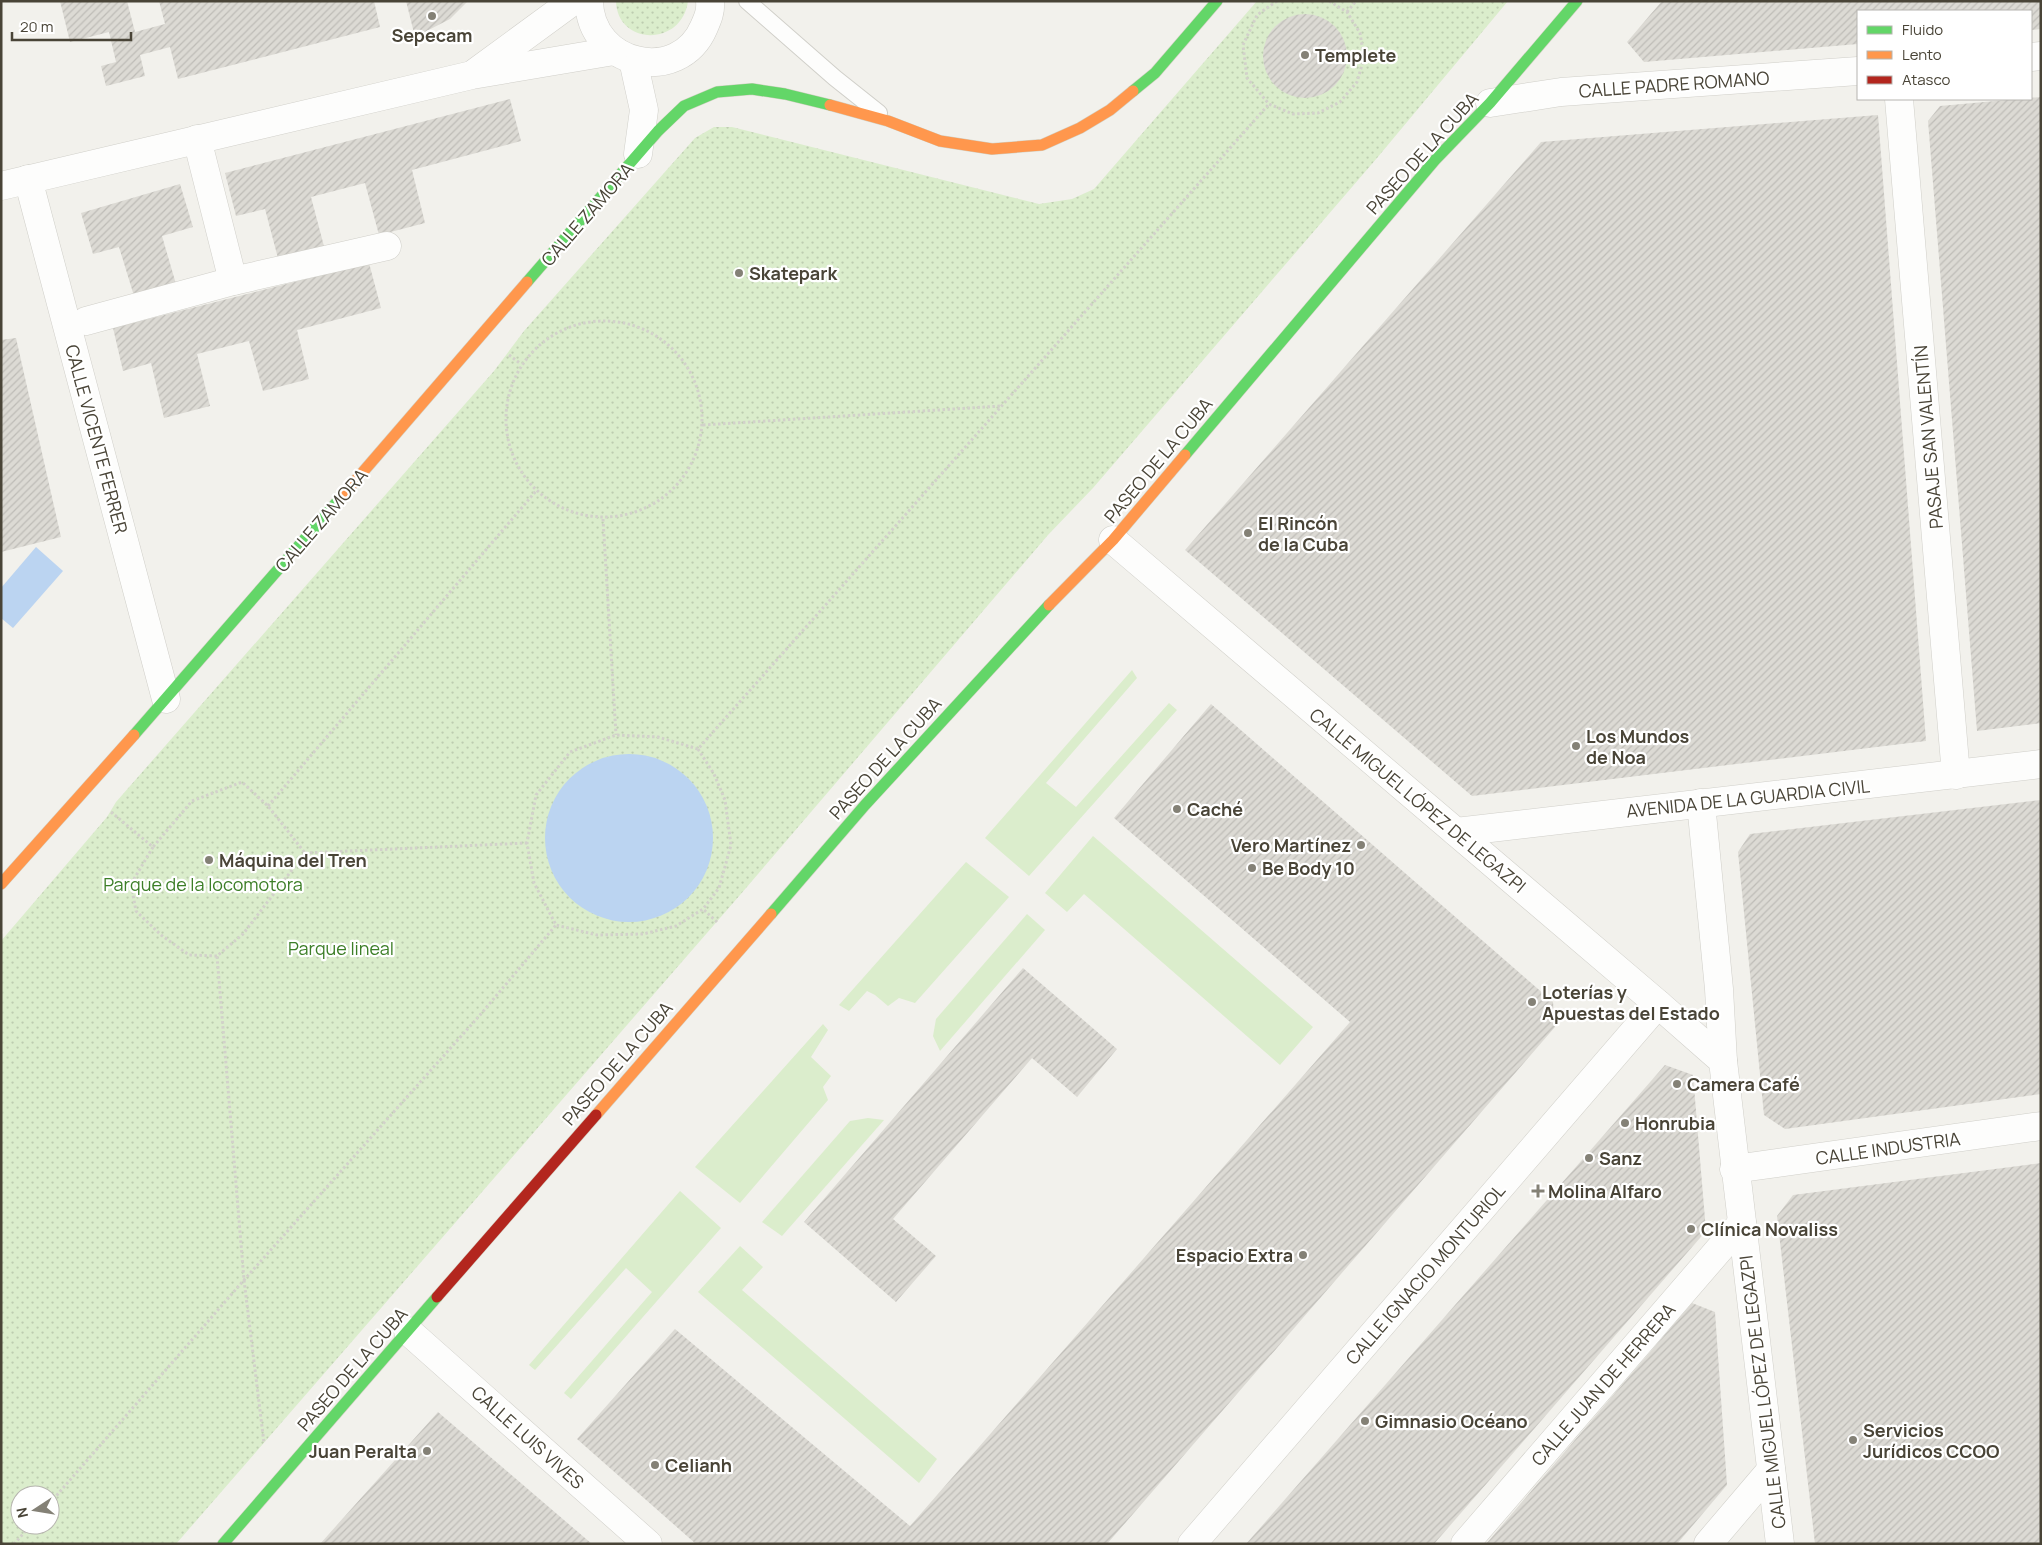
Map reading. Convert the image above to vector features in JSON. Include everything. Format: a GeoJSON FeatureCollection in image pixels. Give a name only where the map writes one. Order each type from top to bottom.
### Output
{"type":"FeatureCollection","features":[{"type":"Feature","properties":{"kind":"main road","name":"CALLE ZAMORA"},"geometry":{"type":"LineString","coordinates":[[1,884],[166,699],[638,154],[684,106],[717,92],[752,89],[785,94],[888,121],[940,141],[992,149],[1042,145],[1080,128],[1110,110],[1148,79],[1217,1]]}},
{"type":"Feature","properties":{"kind":"main road","name":"PASEO DE LA CUBA"},"geometry":{"type":"LineString","coordinates":[[223,1544],[865,805],[1072,580],[1113,540],[1435,160],[1490,103],[1577,1]]}},
{"type":"Feature","properties":{"kind":"street"},"geometry":{"type":"LineString","coordinates":[[472,75],[573,1]]}},
{"type":"Feature","properties":{"kind":"street"},"geometry":{"type":"LineString","coordinates":[[589,1],[589,13],[597,32],[623,56]]}},
{"type":"Feature","properties":{"kind":"street"},"geometry":{"type":"LineString","coordinates":[[1,186],[472,75],[623,56],[654,63],[682,54],[698,40],[711,10],[710,1]]}},
{"type":"Feature","properties":{"kind":"street","name":"CALLE ZAMORA"},"geometry":{"type":"LineString","coordinates":[[623,56],[644,110],[638,154]]}},
{"type":"Feature","properties":{"kind":"street","name":"CALLE PADRE ROMANO"},"geometry":{"type":"LineString","coordinates":[[1490,103],[1561,92],[1857,71]]}},
{"type":"Feature","properties":{"kind":"street","name":"PASAJE SAN VALENTÍN"},"geometry":{"type":"LineString","coordinates":[[1899,100],[1956,775]]}},
{"type":"Feature","properties":{"kind":"street"},"geometry":{"type":"LineString","coordinates":[[197,139],[233,281]]}},
{"type":"Feature","properties":{"kind":"street","name":"CALLE VICENTE FERRER"},"geometry":{"type":"LineString","coordinates":[[28,179],[166,699]]}},
{"type":"Feature","properties":{"kind":"street"},"geometry":{"type":"LineString","coordinates":[[86,321],[233,281],[387,246]]}},
{"type":"Feature","properties":{"kind":"street","name":"CALLE MIGUEL LÓPEZ DE LEGAZPI"},"geometry":{"type":"LineString","coordinates":[[1113,540],[1658,1004],[1723,1062]]}},
{"type":"Feature","properties":{"kind":"street","name":"AVENIDA DE LA GUARDIA CIVIL"},"geometry":{"type":"LineString","coordinates":[[1456,832],[2041,764]]}},
{"type":"Feature","properties":{"kind":"street","name":"CALLE MIGUEL LÓPEZ DE LEGAZPI"},"geometry":{"type":"LineString","coordinates":[[1701,803],[1734,1170],[1780,1544]]}},
{"type":"Feature","properties":{"kind":"street","name":"CALLE IGNACIO MONTURIOL"},"geometry":{"type":"LineString","coordinates":[[1192,1544],[1658,1004]]}},
{"type":"Feature","properties":{"kind":"street","name":"CALLE INDUSTRIA"},"geometry":{"type":"LineString","coordinates":[[1734,1170],[2041,1126]]}},
{"type":"Feature","properties":{"kind":"street","name":"CALLE JUAN DE HERRERA"},"geometry":{"type":"LineString","coordinates":[[1465,1544],[1742,1223]]}},
{"type":"Feature","properties":{"kind":"street","name":"CALLE LUIS VIVES"},"geometry":{"type":"LineString","coordinates":[[408,1331],[648,1544]]}},
{"type":"Feature","properties":{"kind":"street"},"geometry":{"type":"LineString","coordinates":[[1708,1544],[1771,1470]]}},
{"type":"Feature","properties":{"kind":"lane","name":"CALLE ZAMORA"},"geometry":{"type":"LineString","coordinates":[[747,1],[828,73],[888,121]]}},
{"type":"Feature","properties":{"kind":"path"},"geometry":{"type":"LineString","coordinates":[[1276,1],[1257,15],[1243,45],[1248,78],[1269,104],[1292,114],[1318,113],[1340,102],[1357,82],[1364,58],[1360,33],[1347,12],[1329,1]]}},
{"type":"Feature","properties":{"kind":"path"},"geometry":{"type":"LineString","coordinates":[[1347,12],[1356,1]]}},
{"type":"Feature","properties":{"kind":"path"},"geometry":{"type":"LineString","coordinates":[[698,749],[1269,104]]}},
{"type":"Feature","properties":{"kind":"path"},"geometry":{"type":"LineString","coordinates":[[596,319],[641,326],[675,349],[696,384],[703,425],[688,472],[652,507],[603,519],[567,512],[536,492],[510,453],[505,407],[520,364],[554,333],[596,319]]}},
{"type":"Feature","properties":{"kind":"path"},"geometry":{"type":"LineString","coordinates":[[703,425],[1001,406]]}},
{"type":"Feature","properties":{"kind":"path"},"geometry":{"type":"LineString","coordinates":[[268,806],[536,492]]}},
{"type":"Feature","properties":{"kind":"path"},"geometry":{"type":"LineString","coordinates":[[603,519],[616,735]]}},
{"type":"Feature","properties":{"kind":"path"},"geometry":{"type":"LineString","coordinates":[[616,735],[658,737],[698,749],[714,774],[725,800],[732,845],[719,888],[703,909],[676,926],[643,934],[597,935],[556,925],[534,883],[527,844],[536,795],[570,752],[616,735]]}},
{"type":"Feature","properties":{"kind":"path"},"geometry":{"type":"LineString","coordinates":[[242,782],[268,806],[305,853],[243,934],[217,956],[189,955],[161,935],[136,911],[131,884],[153,847],[192,801],[242,782]]}},
{"type":"Feature","properties":{"kind":"path"},"geometry":{"type":"LineString","coordinates":[[109,810],[153,847]]}},
{"type":"Feature","properties":{"kind":"path"},"geometry":{"type":"LineString","coordinates":[[305,853],[527,844]]}},
{"type":"Feature","properties":{"kind":"path"},"geometry":{"type":"LineString","coordinates":[[703,909],[722,927]]}},
{"type":"Feature","properties":{"kind":"path"},"geometry":{"type":"LineString","coordinates":[[60,1492],[244,1280],[480,1015],[556,925]]}},
{"type":"Feature","properties":{"kind":"path"},"geometry":{"type":"LineString","coordinates":[[217,956],[244,1280],[265,1450]]}},
{"type":"Feature","properties":{"kind":"green space"},"geometry":{"type":"Polygon","coordinates":[[[616,1],[688,1],[683,16],[674,27],[663,33],[650,35],[638,33],[627,26],[619,16],[616,1]]]}},
{"type":"Feature","properties":{"kind":"green space","name":"Parque lineal"},"geometry":{"type":"Polygon","coordinates":[[[1257,1],[1508,1],[1377,158],[1093,488],[1048,535],[740,895],[176,1544],[1,1544],[1,941],[107,817],[116,802],[494,371],[524,331],[695,138],[714,127],[732,127],[1039,204],[1072,199],[1094,189],[1257,1]]]}},
{"type":"Feature","properties":{"kind":"green space"},"geometry":{"type":"Polygon","coordinates":[[[1132,670],[1137,678],[1046,783],[1076,807],[1169,703],[1177,710],[1029,876],[985,838],[1132,670]]]}},
{"type":"Feature","properties":{"kind":"green space"},"geometry":{"type":"Polygon","coordinates":[[[1093,836],[1313,1027],[1280,1065],[1084,894],[1067,912],[1045,893],[1093,836]]]}},
{"type":"Feature","properties":{"kind":"green space"},"geometry":{"type":"Polygon","coordinates":[[[966,862],[1009,897],[915,1003],[899,998],[888,1006],[867,991],[849,1011],[839,1005],[966,862]]]}},
{"type":"Feature","properties":{"kind":"green space"},"geometry":{"type":"Polygon","coordinates":[[[1027,914],[1045,930],[940,1051],[933,1036],[936,1019],[1027,914]]]}},
{"type":"Feature","properties":{"kind":"green space"},"geometry":{"type":"Polygon","coordinates":[[[823,1024],[828,1030],[811,1057],[831,1076],[823,1087],[828,1100],[740,1203],[695,1167],[823,1024]]]}},
{"type":"Feature","properties":{"kind":"green space"},"geometry":{"type":"Polygon","coordinates":[[[868,1118],[884,1120],[782,1236],[762,1222],[850,1121],[868,1118]]]}},
{"type":"Feature","properties":{"kind":"green space"},"geometry":{"type":"Polygon","coordinates":[[[680,1191],[721,1228],[571,1399],[564,1393],[652,1292],[626,1268],[535,1370],[529,1365],[680,1191]]]}},
{"type":"Feature","properties":{"kind":"green space"},"geometry":{"type":"Polygon","coordinates":[[[740,1246],[763,1267],[742,1290],[937,1459],[919,1483],[698,1292],[740,1246]]]}},
{"type":"Feature","properties":{"kind":"water"},"geometry":{"type":"Polygon","coordinates":[[[36,547],[63,571],[13,628],[1,618],[1,588],[36,547]]]}},
{"type":"Feature","properties":{"kind":"water"},"geometry":{"type":"Polygon","coordinates":[[[629,754],[653,758],[668,764],[682,773],[694,785],[703,799],[709,814],[713,838],[709,862],[703,877],[694,891],[682,903],[668,912],[653,918],[629,922],[605,918],[590,912],[576,903],[564,891],[555,877],[549,862],[545,838],[549,814],[555,799],[564,785],[576,773],[590,764],[605,758],[629,754]]]}},
{"type":"Feature","properties":{"kind":"building"},"geometry":{"type":"Polygon","coordinates":[[[60,1],[127,1],[135,32],[165,24],[159,1],[374,1],[380,27],[178,79],[170,47],[140,55],[145,76],[106,86],[101,66],[116,62],[109,32],[70,42],[60,1]]]}},
{"type":"Feature","properties":{"kind":"building","name":"Sepecam"},"geometry":{"type":"Polygon","coordinates":[[[406,1],[468,1],[450,19],[415,37],[406,1]]]}},
{"type":"Feature","properties":{"kind":"building"},"geometry":{"type":"Polygon","coordinates":[[[1662,1],[2041,1],[2041,29],[2032,30],[2032,10],[1857,10],[1857,44],[1644,62],[1627,42],[1662,1]]]}},
{"type":"Feature","properties":{"kind":"building","name":"Templete"},"geometry":{"type":"Polygon","coordinates":[[[1305,14],[1321,17],[1340,33],[1344,40],[1347,56],[1344,72],[1328,91],[1321,95],[1305,98],[1289,95],[1270,79],[1266,72],[1263,56],[1266,40],[1282,21],[1289,17],[1305,14]]]}},
{"type":"Feature","properties":{"kind":"building"},"geometry":{"type":"Polygon","coordinates":[[[2041,97],[2041,723],[1977,731],[1928,121],[1940,106],[2007,100],[2032,100],[2032,98],[2041,97]]]}},
{"type":"Feature","properties":{"kind":"building"},"geometry":{"type":"Polygon","coordinates":[[[510,99],[521,141],[412,170],[425,223],[379,235],[365,183],[311,197],[325,250],[279,262],[265,209],[236,216],[225,173],[510,99]]]}},
{"type":"Feature","properties":{"kind":"building"},"geometry":{"type":"Polygon","coordinates":[[[1878,115],[1926,741],[1472,796],[1185,550],[1541,142],[1878,115]]]}},
{"type":"Feature","properties":{"kind":"building"},"geometry":{"type":"Polygon","coordinates":[[[180,184],[193,227],[162,236],[176,284],[134,296],[119,247],[93,254],[81,213],[180,184]]]}},
{"type":"Feature","properties":{"kind":"building"},"geometry":{"type":"Polygon","coordinates":[[[369,263],[381,308],[297,330],[309,379],[263,391],[249,341],[197,354],[210,406],[164,418],[151,363],[123,371],[113,328],[369,263]]]}},
{"type":"Feature","properties":{"kind":"building"},"geometry":{"type":"Polygon","coordinates":[[[16,338],[61,537],[1,552],[1,340],[16,338]]]}},
{"type":"Feature","properties":{"kind":"building"},"geometry":{"type":"Polygon","coordinates":[[[1211,704],[1553,1002],[1555,1027],[1107,1544],[696,1544],[577,1439],[675,1329],[910,1526],[1350,1022],[1114,818],[1211,704]]]}},
{"type":"Feature","properties":{"kind":"building"},"geometry":{"type":"Polygon","coordinates":[[[2041,800],[2041,1094],[1785,1129],[1764,1115],[1738,852],[1750,834],[2041,800]]]}},
{"type":"Feature","properties":{"kind":"building"},"geometry":{"type":"Polygon","coordinates":[[[1023,968],[1117,1049],[1077,1097],[1032,1058],[893,1219],[936,1256],[896,1302],[804,1222],[1023,968]]]}},
{"type":"Feature","properties":{"kind":"building"},"geometry":{"type":"Polygon","coordinates":[[[1665,1065],[1693,1075],[1706,1231],[1434,1544],[1246,1544],[1665,1065]]]}},
{"type":"Feature","properties":{"kind":"building"},"geometry":{"type":"Polygon","coordinates":[[[2041,1163],[2041,1544],[1815,1544],[1777,1216],[1793,1195],[2041,1163]]]}},
{"type":"Feature","properties":{"kind":"building"},"geometry":{"type":"Polygon","coordinates":[[[1692,1303],[1715,1312],[1727,1485],[1677,1544],[1486,1544],[1692,1303]]]}},
{"type":"Feature","properties":{"kind":"building"},"geometry":{"type":"Polygon","coordinates":[[[438,1412],[474,1443],[592,1544],[320,1544],[438,1412]]]}},
{"type":"Feature","properties":{"kind":"traffic: fast"},"geometry":{"type":"LineString","coordinates":[[1133,91],[1155,73],[1217,1]]}},
{"type":"Feature","properties":{"kind":"traffic: fast"},"geometry":{"type":"LineString","coordinates":[[1185,455],[1435,160],[1490,103],[1577,1]]}},
{"type":"Feature","properties":{"kind":"traffic: fast"},"geometry":{"type":"LineString","coordinates":[[527,282],[658,131],[684,106],[717,92],[752,89],[785,94],[830,105]]}},
{"type":"Feature","properties":{"kind":"traffic: fast"},"geometry":{"type":"LineString","coordinates":[[134,735],[343,495]]}},
{"type":"Feature","properties":{"kind":"traffic: fast"},"geometry":{"type":"LineString","coordinates":[[771,914],[865,805],[1049,605]]}},
{"type":"Feature","properties":{"kind":"traffic: fast"},"geometry":{"type":"LineString","coordinates":[[223,1544],[437,1297]]}},
{"type":"Feature","properties":{"kind":"traffic: slow"},"geometry":{"type":"LineString","coordinates":[[830,105],[888,121],[940,141],[992,149],[1042,145],[1080,128],[1110,110],[1133,91]]}},
{"type":"Feature","properties":{"kind":"traffic: slow"},"geometry":{"type":"LineString","coordinates":[[343,495],[527,282]]}},
{"type":"Feature","properties":{"kind":"traffic: slow"},"geometry":{"type":"LineString","coordinates":[[1049,605],[1113,540],[1185,455]]}},
{"type":"Feature","properties":{"kind":"traffic: slow"},"geometry":{"type":"LineString","coordinates":[[1,884],[134,735]]}},
{"type":"Feature","properties":{"kind":"traffic: slow"},"geometry":{"type":"LineString","coordinates":[[596,1115],[771,914]]}},
{"type":"Feature","properties":{"kind":"traffic: jam"},"geometry":{"type":"LineString","coordinates":[[437,1297],[596,1115]]}},
{"type":"Feature","properties":{"kind":"place","name":"Sepecam"},"geometry":{"type":"Point","coordinates":[432,16]}},
{"type":"Feature","properties":{"kind":"place","name":"Templete"},"geometry":{"type":"Point","coordinates":[1305,55]}},
{"type":"Feature","properties":{"kind":"place","name":"Skatepark"},"geometry":{"type":"Point","coordinates":[739,273]}},
{"type":"Feature","properties":{"kind":"place","name":"El Rincón de la Cuba"},"geometry":{"type":"Point","coordinates":[1248,533]}},
{"type":"Feature","properties":{"kind":"place","name":"Los Mundos de Noa"},"geometry":{"type":"Point","coordinates":[1576,746]}},
{"type":"Feature","properties":{"kind":"place","name":"Caché"},"geometry":{"type":"Point","coordinates":[1177,809]}},
{"type":"Feature","properties":{"kind":"place","name":"Vero Martínez"},"geometry":{"type":"Point","coordinates":[1361,845]}},
{"type":"Feature","properties":{"kind":"place","name":"Máquina del Tren"},"geometry":{"type":"Point","coordinates":[209,860]}},
{"type":"Feature","properties":{"kind":"place","name":"Be Body 10"},"geometry":{"type":"Point","coordinates":[1252,868]}},
{"type":"Feature","properties":{"kind":"place","name":"Loterías y Apuestas del Estado"},"geometry":{"type":"Point","coordinates":[1532,1002]}},
{"type":"Feature","properties":{"kind":"place","name":"Camera Café"},"geometry":{"type":"Point","coordinates":[1677,1084]}},
{"type":"Feature","properties":{"kind":"place","name":"Honrubia"},"geometry":{"type":"Point","coordinates":[1625,1123]}},
{"type":"Feature","properties":{"kind":"place","name":"Sanz"},"geometry":{"type":"Point","coordinates":[1589,1158]}},
{"type":"Feature","properties":{"kind":"place","name":"Molina Alfaro"},"geometry":{"type":"Point","coordinates":[1538,1191]}},
{"type":"Feature","properties":{"kind":"place","name":"Clínica Novaliss"},"geometry":{"type":"Point","coordinates":[1691,1229]}},
{"type":"Feature","properties":{"kind":"place","name":"Espacio Extra"},"geometry":{"type":"Point","coordinates":[1303,1255]}},
{"type":"Feature","properties":{"kind":"place","name":"Gimnasio Océano"},"geometry":{"type":"Point","coordinates":[1365,1421]}},
{"type":"Feature","properties":{"kind":"place","name":"Servicios Jurídicos CCOO"},"geometry":{"type":"Point","coordinates":[1853,1440]}},
{"type":"Feature","properties":{"kind":"place","name":"Juan Peralta"},"geometry":{"type":"Point","coordinates":[427,1451]}},
{"type":"Feature","properties":{"kind":"place","name":"Celianh"},"geometry":{"type":"Point","coordinates":[655,1465]}},
{"type":"Feature","properties":{"kind":"park label","name":"Parque de la locomotora"},"geometry":{"type":"Point","coordinates":[203,884]}}]}
